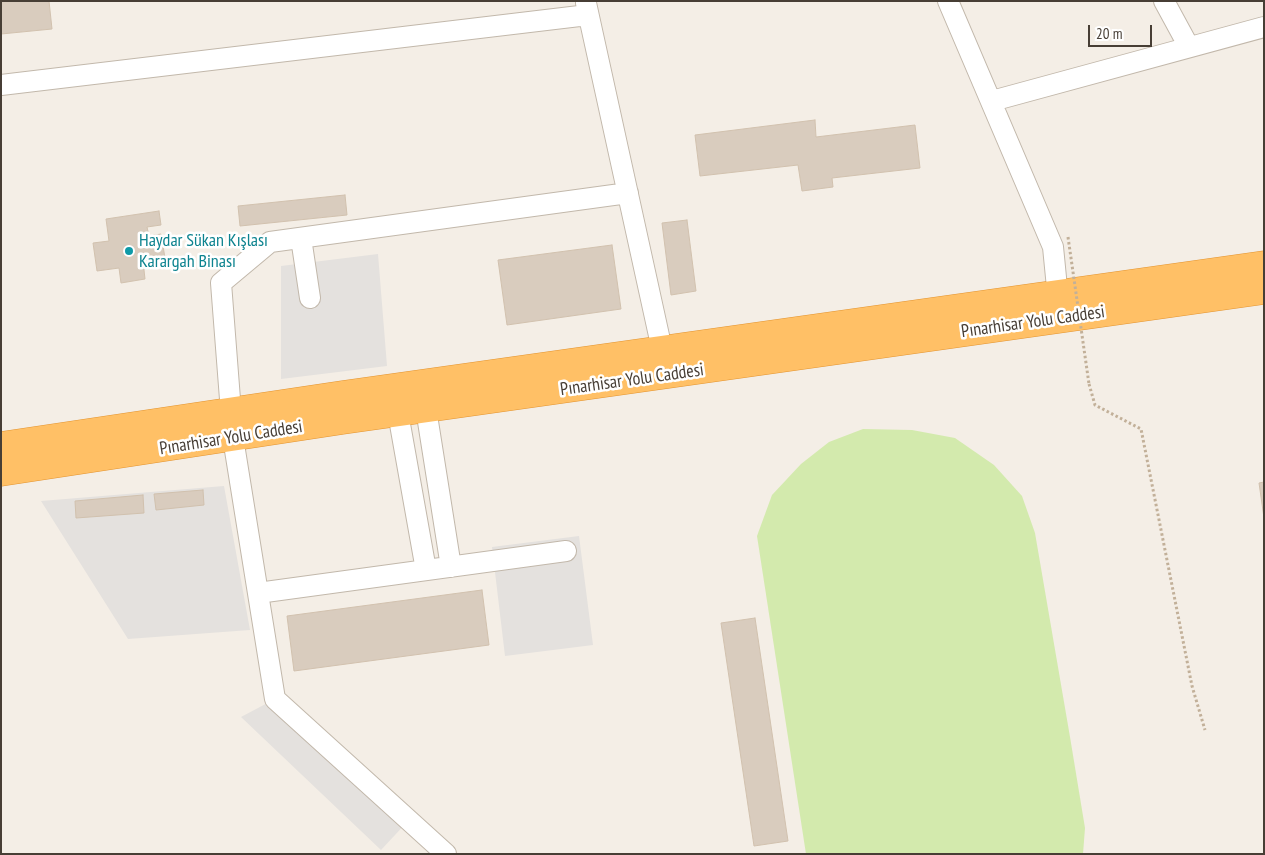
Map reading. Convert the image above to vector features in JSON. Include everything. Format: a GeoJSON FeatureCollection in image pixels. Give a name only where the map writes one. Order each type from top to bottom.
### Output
{"type":"FeatureCollection","features":[{"type":"Feature","properties":{"kind":"highway","name":"Pınarhisar Yolu Caddesi"},"geometry":{"type":"LineString","coordinates":[[1,446],[231,411],[664,362],[1059,306],[1264,265]]}},
{"type":"Feature","properties":{"kind":"highway","name":"Pınarhisar Yolu Caddesi"},"geometry":{"type":"LineString","coordinates":[[1059,306],[1264,290]]}},
{"type":"Feature","properties":{"kind":"highway","name":"Pınarhisar Yolu Caddesi"},"geometry":{"type":"LineString","coordinates":[[1,472],[426,409],[664,362]]}},
{"type":"Feature","properties":{"kind":"lane"},"geometry":{"type":"LineString","coordinates":[[948,1],[1053,247],[1059,306]]}},
{"type":"Feature","properties":{"kind":"lane"},"geometry":{"type":"LineString","coordinates":[[1164,1],[1190,47]]}},
{"type":"Feature","properties":{"kind":"lane"},"geometry":{"type":"LineString","coordinates":[[1,84],[587,8],[664,362]]}},
{"type":"Feature","properties":{"kind":"lane"},"geometry":{"type":"LineString","coordinates":[[992,101],[1264,27]]}},
{"type":"Feature","properties":{"kind":"lane"},"geometry":{"type":"LineString","coordinates":[[446,854],[275,699],[233,438],[221,283],[270,242],[628,193]]}},
{"type":"Feature","properties":{"kind":"lane"},"geometry":{"type":"LineString","coordinates":[[301,238],[310,298]]}},
{"type":"Feature","properties":{"kind":"lane"},"geometry":{"type":"LineString","coordinates":[[426,409],[451,567]]}},
{"type":"Feature","properties":{"kind":"lane"},"geometry":{"type":"LineString","coordinates":[[398,413],[426,570]]}},
{"type":"Feature","properties":{"kind":"lane"},"geometry":{"type":"LineString","coordinates":[[258,593],[566,551]]}},
{"type":"Feature","properties":{"kind":"path"},"geometry":{"type":"LineString","coordinates":[[1068,237],[1089,384],[1095,405],[1142,429],[1192,686],[1205,730]]}},
{"type":"Feature","properties":{"kind":"green space"},"geometry":{"type":"Polygon","coordinates":[[[863,429],[912,430],[955,438],[994,465],[1022,496],[1035,533],[1070,737],[1085,828],[1083,854],[806,854],[757,536],[772,495],[801,464],[829,442],[863,429]]]}},
{"type":"Feature","properties":{"kind":"shaded area"},"geometry":{"type":"Polygon","coordinates":[[[378,254],[387,366],[281,379],[281,266],[378,254]]]}},
{"type":"Feature","properties":{"kind":"shaded area"},"geometry":{"type":"Polygon","coordinates":[[[224,486],[250,630],[128,639],[41,501],[224,486]]]}},
{"type":"Feature","properties":{"kind":"shaded area"},"geometry":{"type":"Polygon","coordinates":[[[579,536],[593,645],[505,656],[492,547],[579,536]]]}},
{"type":"Feature","properties":{"kind":"shaded area"},"geometry":{"type":"Polygon","coordinates":[[[275,699],[409,820],[381,850],[241,717],[275,699]]]}},
{"type":"Feature","properties":{"kind":"building"},"geometry":{"type":"Polygon","coordinates":[[[1,1],[49,1],[52,29],[1,34],[1,1]]]}},
{"type":"Feature","properties":{"kind":"building"},"geometry":{"type":"Polygon","coordinates":[[[815,120],[816,137],[915,125],[920,168],[832,178],[833,187],[802,191],[798,165],[700,176],[695,135],[815,120]]]}},
{"type":"Feature","properties":{"kind":"building"},"geometry":{"type":"Polygon","coordinates":[[[345,195],[347,215],[240,226],[238,206],[345,195]]]}},
{"type":"Feature","properties":{"kind":"building","name":"Haydar Sükan Kışlası Karargah Binası"},"geometry":{"type":"Polygon","coordinates":[[[159,211],[161,225],[147,227],[149,236],[161,234],[165,258],[143,261],[145,279],[121,283],[119,268],[97,271],[93,243],[109,241],[106,219],[159,211]]]}},
{"type":"Feature","properties":{"kind":"building"},"geometry":{"type":"Polygon","coordinates":[[[687,220],[696,291],[671,295],[662,223],[687,220]]]}},
{"type":"Feature","properties":{"kind":"building"},"geometry":{"type":"Polygon","coordinates":[[[612,245],[621,309],[507,325],[498,260],[612,245]]]}},
{"type":"Feature","properties":{"kind":"building"},"geometry":{"type":"Polygon","coordinates":[[[1264,482],[1264,518],[1259,483],[1264,482]]]}},
{"type":"Feature","properties":{"kind":"building"},"geometry":{"type":"Polygon","coordinates":[[[203,490],[204,505],[156,510],[154,494],[203,490]]]}},
{"type":"Feature","properties":{"kind":"building"},"geometry":{"type":"Polygon","coordinates":[[[143,495],[144,513],[76,518],[75,501],[143,495]]]}},
{"type":"Feature","properties":{"kind":"building"},"geometry":{"type":"Polygon","coordinates":[[[482,590],[489,645],[294,671],[287,616],[482,590]]]}},
{"type":"Feature","properties":{"kind":"building"},"geometry":{"type":"Polygon","coordinates":[[[755,618],[788,841],[754,846],[721,623],[755,618]]]}},
{"type":"Feature","properties":{"kind":"place","name":"Haydar Sükan Kışlası Karargah Binası"},"geometry":{"type":"Point","coordinates":[129,251]}}]}
